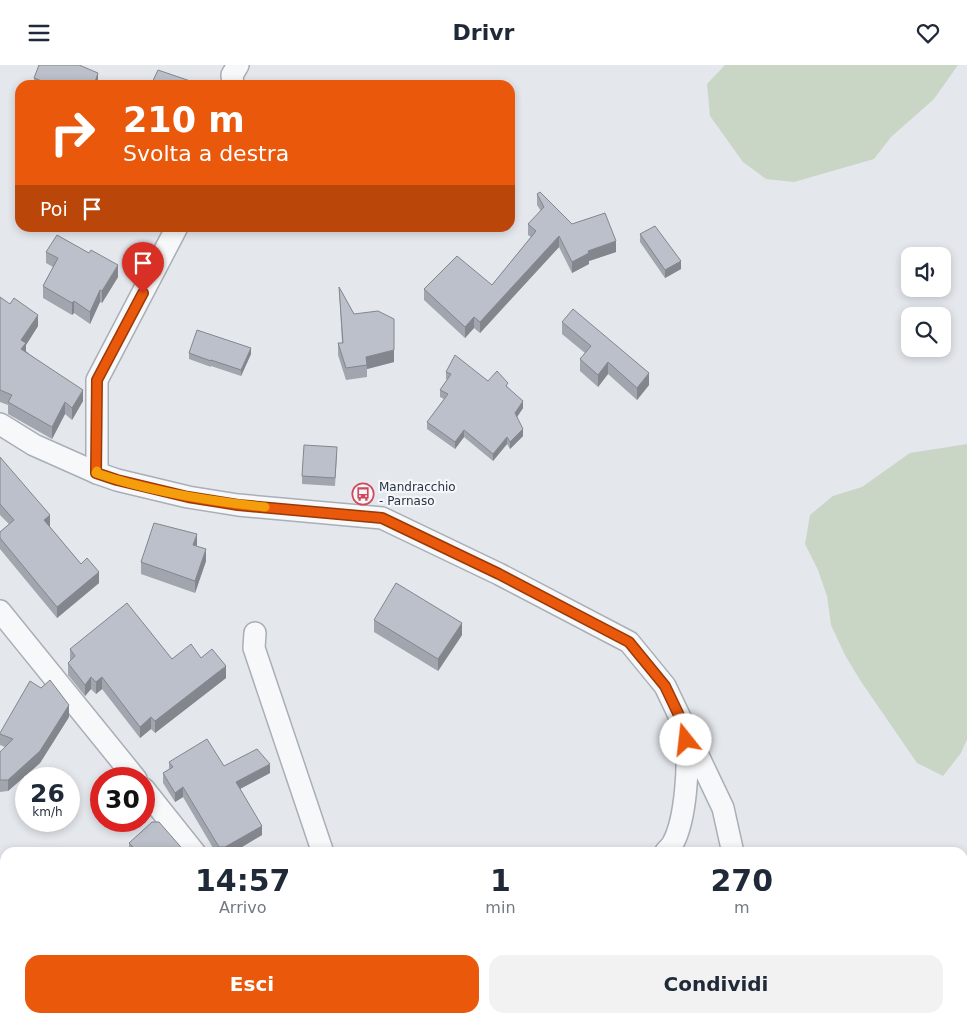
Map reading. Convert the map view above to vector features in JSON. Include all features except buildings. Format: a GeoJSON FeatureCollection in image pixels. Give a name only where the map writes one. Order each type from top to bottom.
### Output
{"type":"FeatureCollection","features":[{"type":"Feature","properties":{"kind":"street"},"geometry":{"type":"LineString","coordinates":[[232,80],[232,75],[238,65]]}},
{"type":"Feature","properties":{"kind":"street"},"geometry":{"type":"LineString","coordinates":[[96,473],[97,380],[174,232]]}},
{"type":"Feature","properties":{"kind":"street"},"geometry":{"type":"LineString","coordinates":[[0,424],[34,445],[96,473],[117,480],[171,493],[230,503],[382,518],[499,574],[629,642],[665,686],[723,808],[733,847]]}},
{"type":"Feature","properties":{"kind":"street"},"geometry":{"type":"LineString","coordinates":[[0,611],[126,767]]}},
{"type":"Feature","properties":{"kind":"street"},"geometry":{"type":"LineString","coordinates":[[255,633],[254,648],[321,847]]}},
{"type":"Feature","properties":{"kind":"street"},"geometry":{"type":"LineString","coordinates":[[670,847],[673,843],[683,813],[687,752],[685,728]]}},
{"type":"Feature","properties":{"kind":"street"},"geometry":{"type":"LineString","coordinates":[[155,803],[190,847]]}},
{"type":"Feature","properties":{"kind":"green space"},"geometry":{"type":"Polygon","coordinates":[[[725,65],[958,65],[934,99],[891,137],[874,159],[794,182],[766,179],[743,162],[710,116],[707,84],[725,65]]]}},
{"type":"Feature","properties":{"kind":"green space"},"geometry":{"type":"Polygon","coordinates":[[[967,444],[967,739],[961,753],[943,776],[917,763],[845,655],[831,625],[827,596],[818,570],[805,544],[810,515],[833,496],[862,487],[910,453],[967,444]]]}},
{"type":"Feature","properties":{"kind":"slow traffic"},"geometry":{"type":"LineString","coordinates":[[97,471],[96,473],[117,480],[188,497],[265,507]]}},
{"type":"Feature","properties":{"kind":"place","name":"Mandracchio - Parnaso"},"geometry":{"type":"Point","coordinates":[363,494]}},
{"type":"Feature","properties":{"kind":"route"},"geometry":{"type":"LineString","coordinates":[[143,293],[97,380],[96,473],[188,497],[238,505],[382,518],[499,574],[629,642],[665,686],[685,728],[686,740]]}}]}
